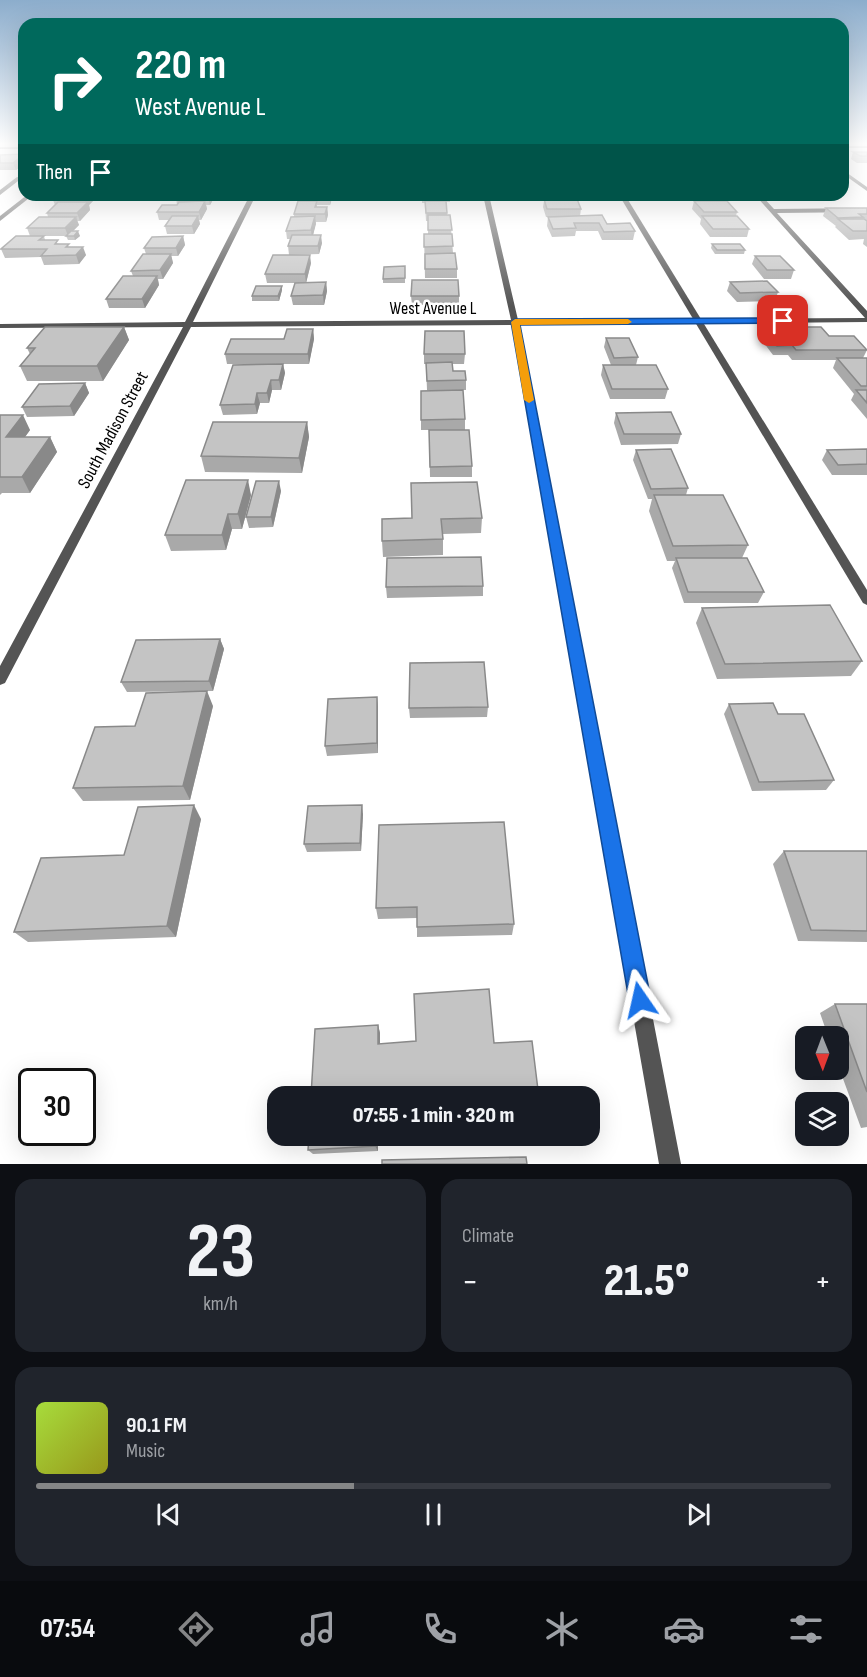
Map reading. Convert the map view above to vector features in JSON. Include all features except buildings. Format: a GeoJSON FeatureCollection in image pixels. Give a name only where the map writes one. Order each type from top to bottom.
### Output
{"type":"FeatureCollection","features":[{"type":"Feature","properties":{"kind":"street"},"geometry":{"type":"LineString","coordinates":[[0,219],[22,201]]}},
{"type":"Feature","properties":{"kind":"street","name":"South Madison Street"},"geometry":{"type":"LineString","coordinates":[[0,679],[188,325],[250,201]]}},
{"type":"Feature","properties":{"kind":"street"},"geometry":{"type":"LineString","coordinates":[[487,201],[515,322],[670,1164]]}},
{"type":"Feature","properties":{"kind":"street"},"geometry":{"type":"LineString","coordinates":[[626,201],[867,600]]}},
{"type":"Feature","properties":{"kind":"street"},"geometry":{"type":"LineString","coordinates":[[764,201],[867,318]]}},
{"type":"Feature","properties":{"kind":"street"},"geometry":{"type":"LineString","coordinates":[[773,211],[867,210]]}},
{"type":"Feature","properties":{"kind":"street","name":"West Avenue L"},"geometry":{"type":"LineString","coordinates":[[0,326],[867,318]]}},
{"type":"Feature","properties":{"kind":"slow traffic"},"geometry":{"type":"LineString","coordinates":[[529,400],[515,322],[628,322]]}},
{"type":"Feature","properties":{"kind":"route"},"geometry":{"type":"LineString","coordinates":[[640,1000],[515,322],[783,321]]}}]}
